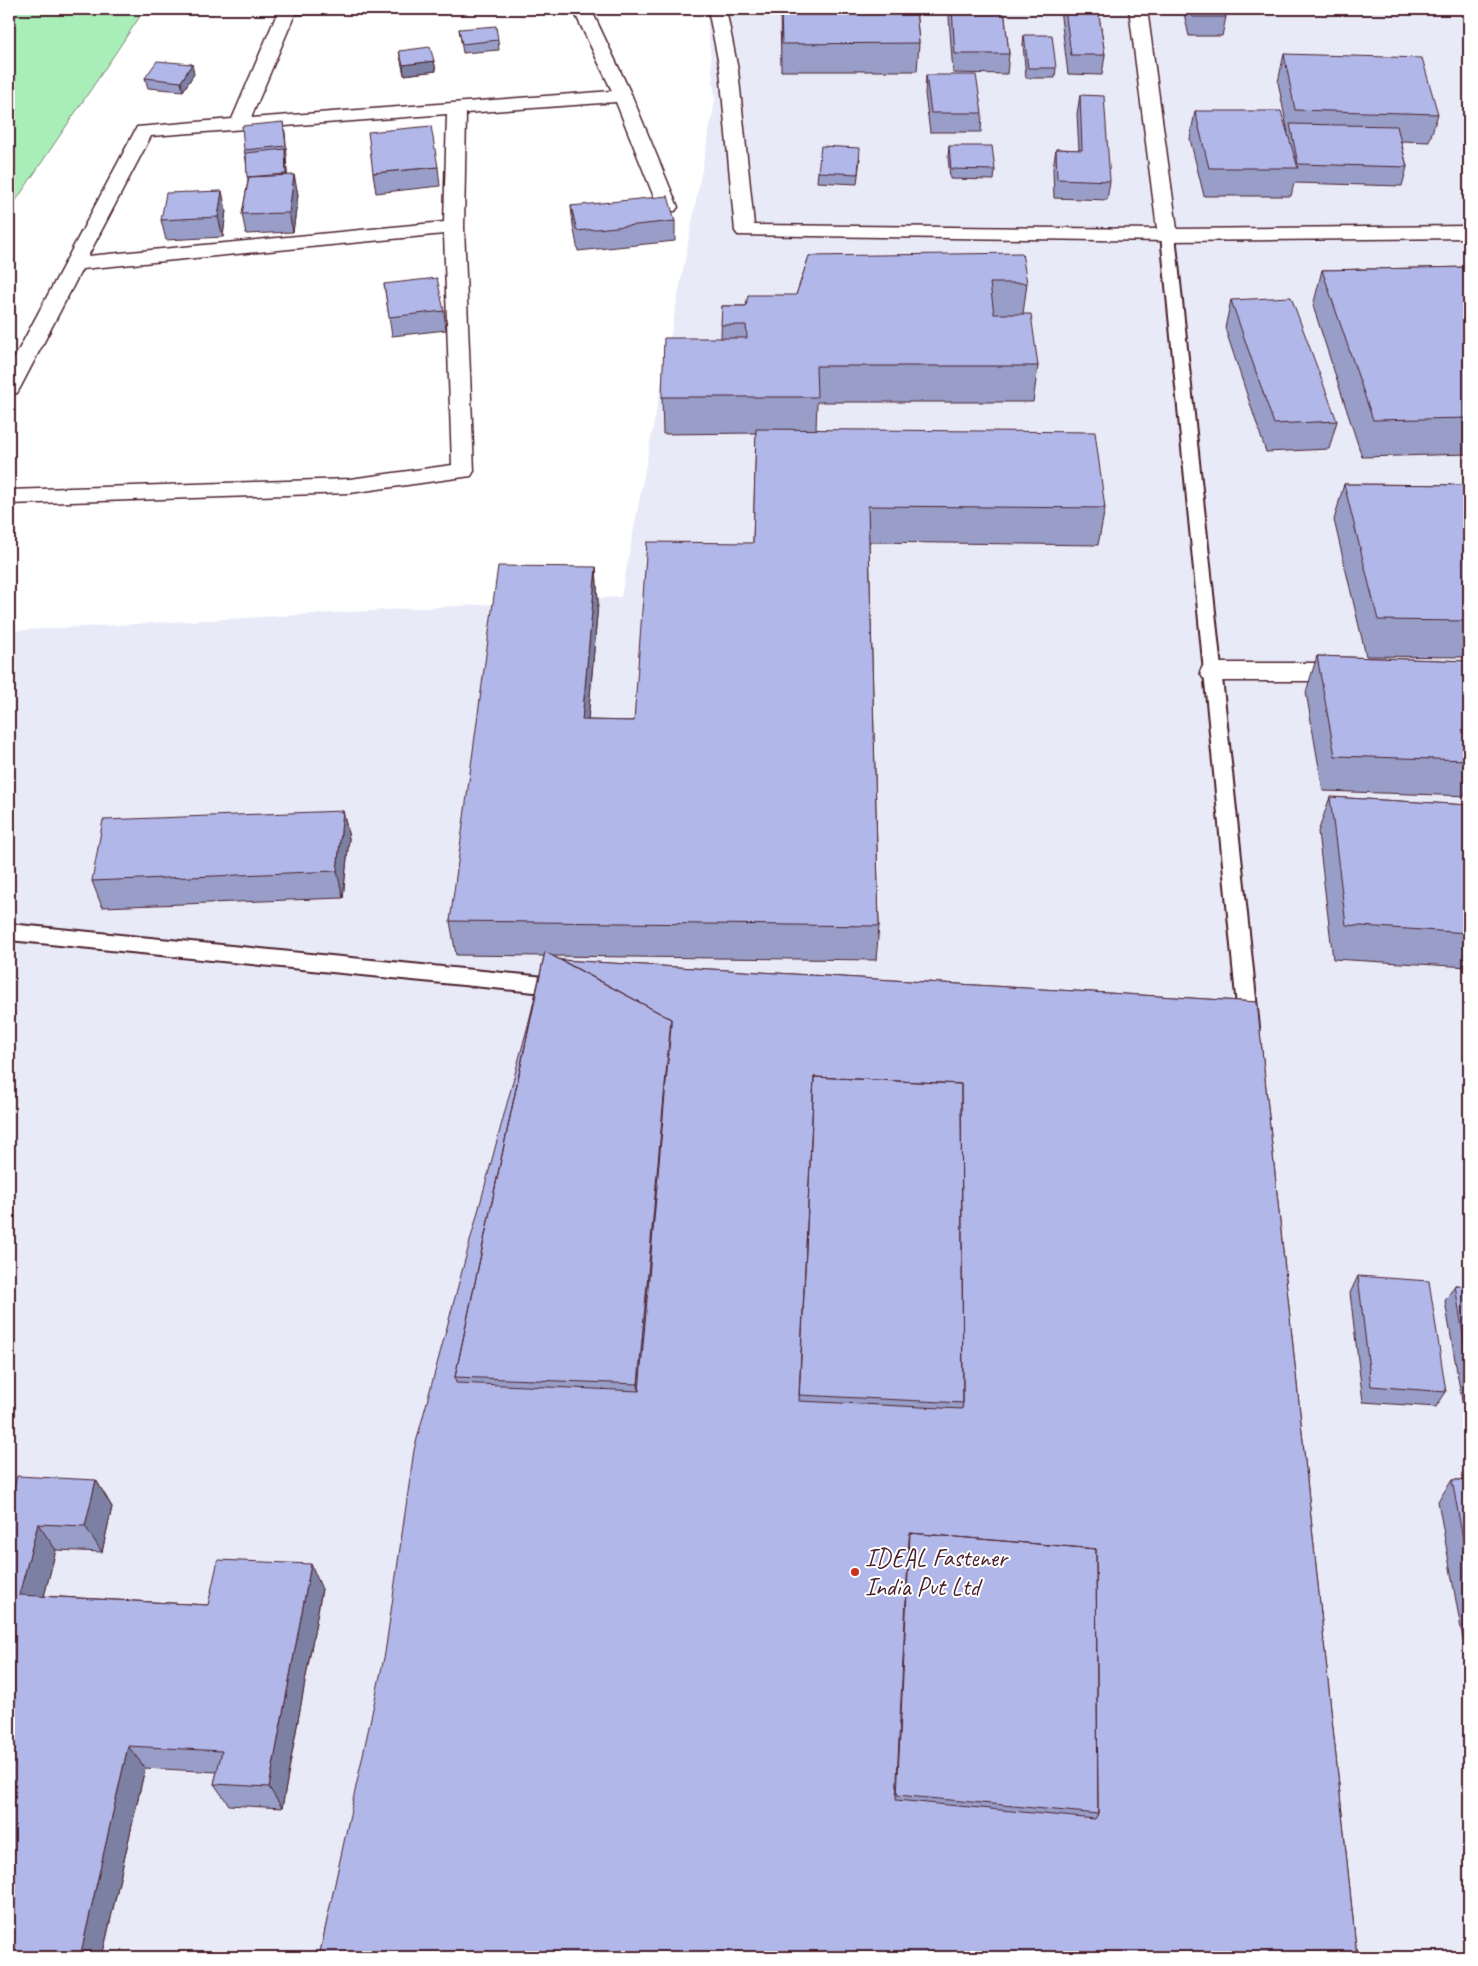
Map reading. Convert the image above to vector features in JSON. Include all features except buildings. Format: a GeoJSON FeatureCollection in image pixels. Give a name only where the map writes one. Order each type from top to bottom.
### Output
{"type":"FeatureCollection","features":[{"type":"Feature","properties":{"kind":"street"},"geometry":{"type":"LineString","coordinates":[[239,124],[288,9],[314,9]]}},
{"type":"Feature","properties":{"kind":"street"},"geometry":{"type":"LineString","coordinates":[[582,9],[624,96],[668,207]]}},
{"type":"Feature","properties":{"kind":"street"},"geometry":{"type":"LineString","coordinates":[[717,9],[729,70],[745,231],[1168,235],[1469,232]]}},
{"type":"Feature","properties":{"kind":"street"},"geometry":{"type":"LineString","coordinates":[[1138,9],[1168,235]]}},
{"type":"Feature","properties":{"kind":"street"},"geometry":{"type":"LineString","coordinates":[[9,388],[144,130],[624,96]]}},
{"type":"Feature","properties":{"kind":"street"},"geometry":{"type":"LineString","coordinates":[[9,497],[350,486],[463,471],[454,227],[457,108]]}},
{"type":"Feature","properties":{"kind":"street"},"geometry":{"type":"LineString","coordinates":[[73,264],[454,227]]}},
{"type":"Feature","properties":{"kind":"street"},"geometry":{"type":"LineString","coordinates":[[1212,672],[1370,672]]}},
{"type":"Feature","properties":{"kind":"lane"},"geometry":{"type":"LineString","coordinates":[[1168,235],[1212,672],[1243,1034]]}},
{"type":"Feature","properties":{"kind":"lane"},"geometry":{"type":"LineString","coordinates":[[9,932],[589,988]]}},
{"type":"Feature","properties":{"kind":"shaded area"},"geometry":{"type":"Polygon","coordinates":[[[706,9],[1469,9],[1469,1957],[9,1957],[9,631],[621,597],[715,101],[706,9]]]}},
{"type":"Feature","properties":{"kind":"green space"},"geometry":{"type":"Polygon","coordinates":[[[9,9],[145,9],[9,211],[9,9]]]}},
{"type":"Feature","properties":{"kind":"place","name":"IDEAL Fastener India Pvt Ltd"},"geometry":{"type":"Point","coordinates":[855,1572]}}]}
